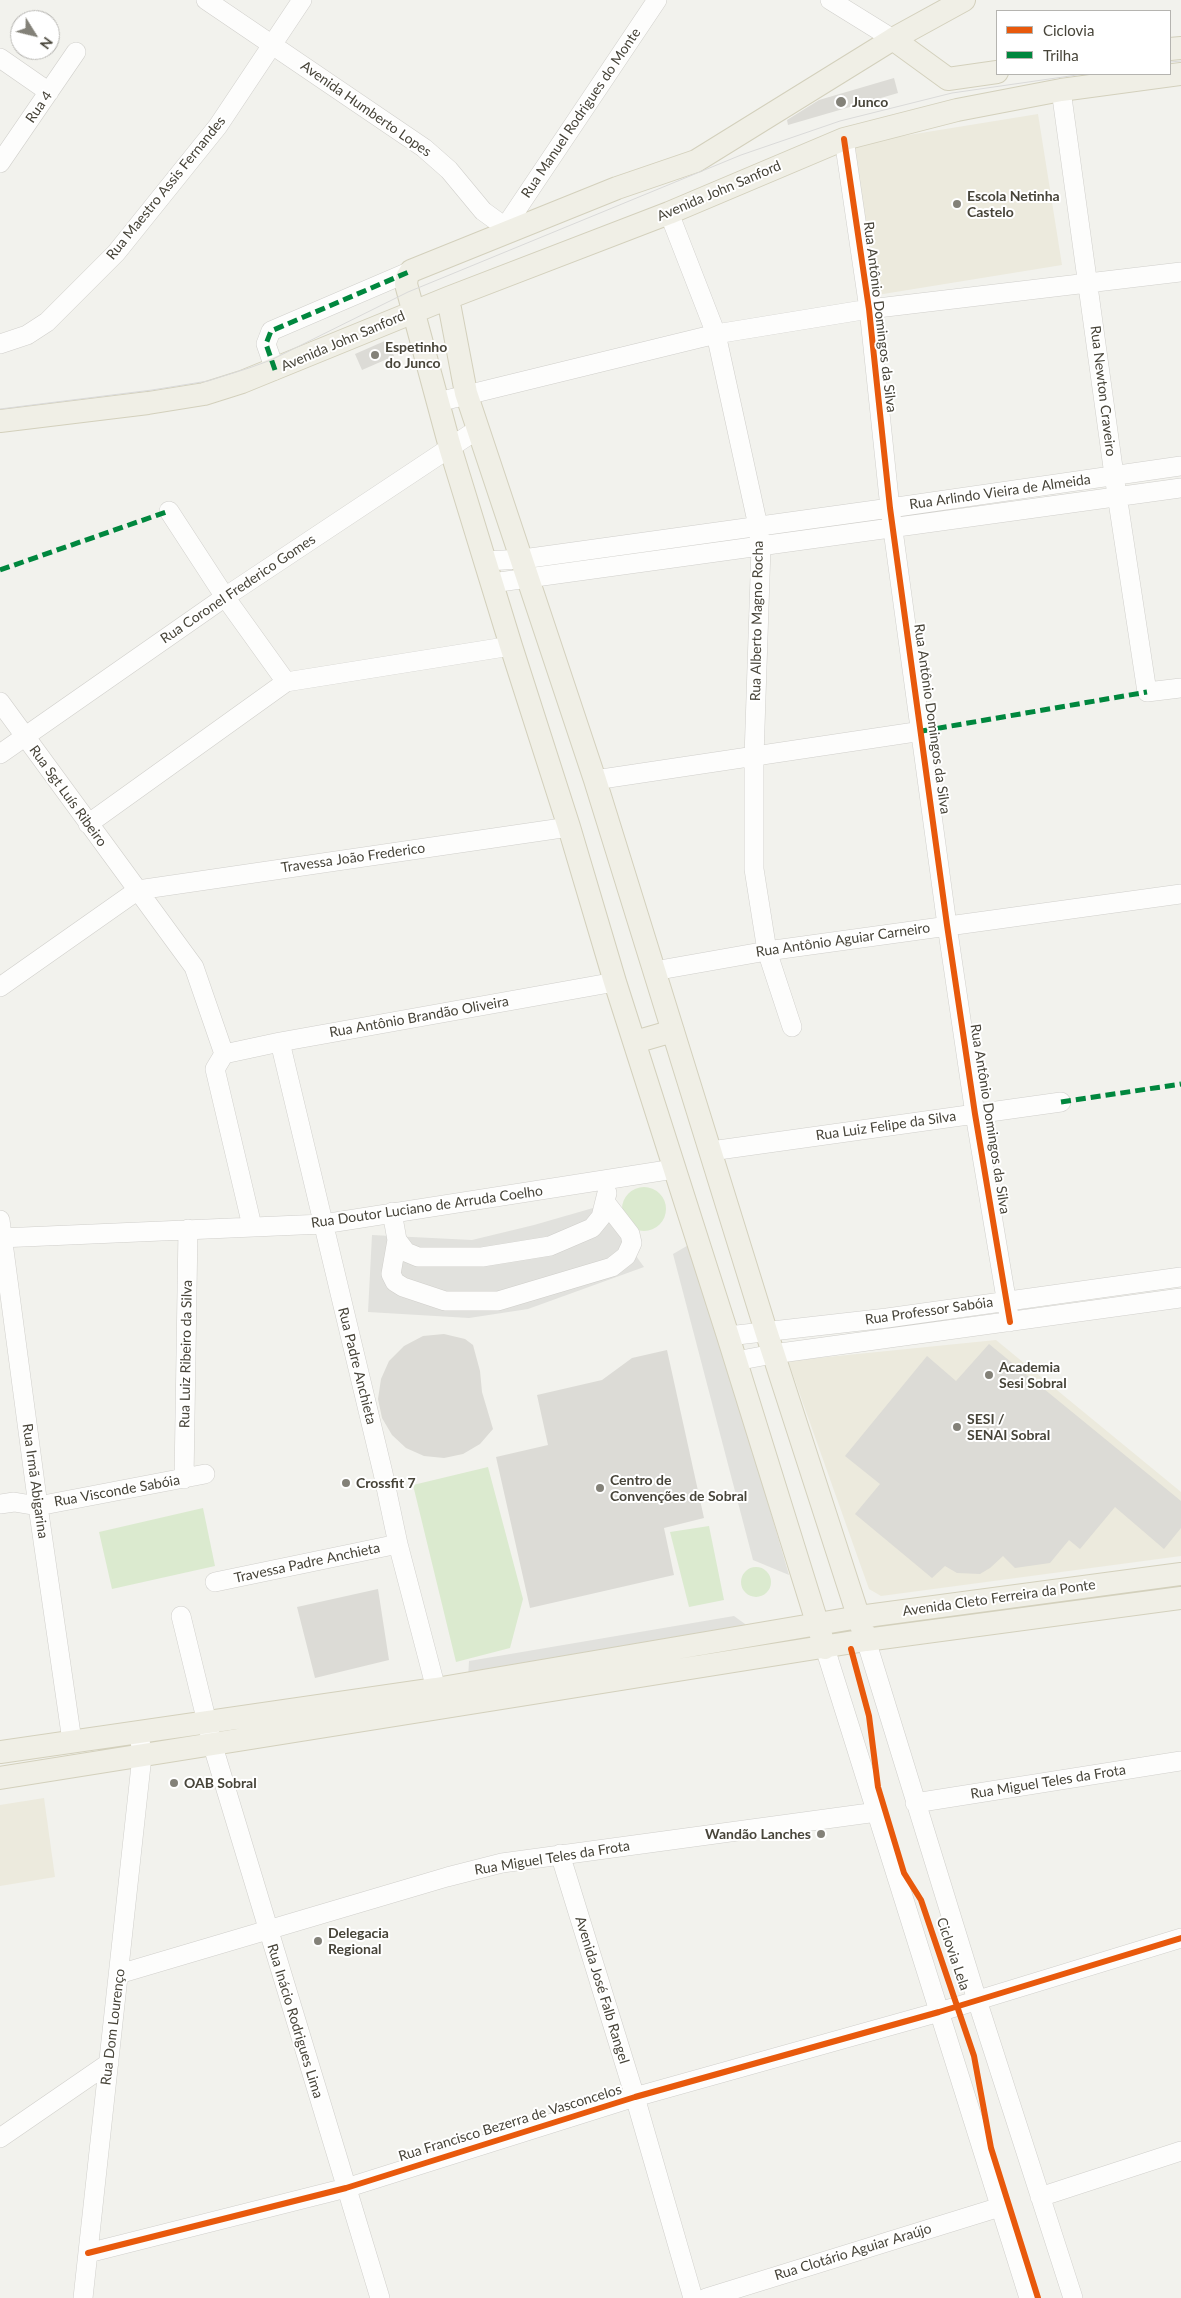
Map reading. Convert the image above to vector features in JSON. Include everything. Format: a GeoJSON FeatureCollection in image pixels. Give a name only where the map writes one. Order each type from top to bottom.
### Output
{"type":"FeatureCollection","features":[{"type":"Feature","properties":{"kind":"main road","name":"Avenida John Sanford"},"geometry":{"type":"LineString","coordinates":[[411,270],[503,231],[617,188],[696,161],[893,40],[964,0]]}},
{"type":"Feature","properties":{"kind":"main road"},"geometry":{"type":"LineString","coordinates":[[893,40],[948,79],[957,110]]}},
{"type":"Feature","properties":{"kind":"main road"},"geometry":{"type":"LineString","coordinates":[[948,79],[996,72]]}},
{"type":"Feature","properties":{"kind":"main road","name":"Avenida John Sanford"},"geometry":{"type":"LineString","coordinates":[[0,421],[148,403],[204,394],[275,370],[448,298],[669,213],[844,140],[957,110],[1061,90],[1181,74]]}},
{"type":"Feature","properties":{"kind":"main road"},"geometry":{"type":"LineString","coordinates":[[411,270],[406,284],[450,447],[569,827],[615,982],[825,1648]]}},
{"type":"Feature","properties":{"kind":"main road"},"geometry":{"type":"LineString","coordinates":[[448,298],[466,393],[595,780],[773,1354],[866,1640]]}},
{"type":"Feature","properties":{"kind":"main road"},"geometry":{"type":"LineString","coordinates":[[635,1042],[673,1031]]}},
{"type":"Feature","properties":{"kind":"main road","name":"Avenida Cleto Ferreira da Ponte"},"geometry":{"type":"LineString","coordinates":[[209,1733],[436,1689],[859,1617],[1181,1574]]}},
{"type":"Feature","properties":{"kind":"main road","name":"Avenida Cleto Ferreira da Ponte"},"geometry":{"type":"LineString","coordinates":[[209,1733],[825,1648],[866,1640],[1181,1598]]}},
{"type":"Feature","properties":{"kind":"main road"},"geometry":{"type":"LineString","coordinates":[[0,1752],[139,1732],[209,1733]]}},
{"type":"Feature","properties":{"kind":"main road"},"geometry":{"type":"LineString","coordinates":[[0,1778],[142,1756],[209,1733]]}},
{"type":"Feature","properties":{"kind":"street","name":"Avenida Humberto Lopes"},"geometry":{"type":"LineString","coordinates":[[206,0],[424,148],[449,170],[503,231]]}},
{"type":"Feature","properties":{"kind":"street","name":"Rua Maestro Assis Fernandes"},"geometry":{"type":"LineString","coordinates":[[0,344],[27,335],[47,322],[116,253],[218,126],[302,0]]}},
{"type":"Feature","properties":{"kind":"street","name":"Rua Manuel Rodrigues do Monte"},"geometry":{"type":"LineString","coordinates":[[503,231],[657,0]]}},
{"type":"Feature","properties":{"kind":"street"},"geometry":{"type":"LineString","coordinates":[[830,0],[893,40]]}},
{"type":"Feature","properties":{"kind":"street","name":"Rua 4"},"geometry":{"type":"LineString","coordinates":[[0,163],[76,52]]}},
{"type":"Feature","properties":{"kind":"street"},"geometry":{"type":"LineString","coordinates":[[0,58],[49,92]]}},
{"type":"Feature","properties":{"kind":"street","name":"Rua Newton Craveiro"},"geometry":{"type":"LineString","coordinates":[[1061,90],[1114,475],[1147,692],[1181,688]]}},
{"type":"Feature","properties":{"kind":"street","name":"Rua Antônio Domingos da Silva"},"geometry":{"type":"LineString","coordinates":[[844,140],[869,309],[890,508],[922,731],[947,925],[975,1114],[1010,1322]]}},
{"type":"Feature","properties":{"kind":"street","name":"Rua Alberto Magno Rocha"},"geometry":{"type":"LineString","coordinates":[[669,213],[716,334],[758,526],[761,547],[754,757],[754,869],[767,951],[792,1028]]}},
{"type":"Feature","properties":{"kind":"street","name":"Avenida John Sanford"},"geometry":{"type":"LineString","coordinates":[[275,370],[266,344],[271,331],[411,270]]}},
{"type":"Feature","properties":{"kind":"street"},"geometry":{"type":"LineString","coordinates":[[438,402],[466,393],[716,334],[869,309],[1181,272]]}},
{"type":"Feature","properties":{"kind":"street","name":"Rua Coronel Frederico Gomes"},"geometry":{"type":"LineString","coordinates":[[0,754],[225,597],[478,429]]}},
{"type":"Feature","properties":{"kind":"street","name":"Rua Arlindo Vieira de Almeida"},"geometry":{"type":"LineString","coordinates":[[526,569],[758,526],[1181,466]]}},
{"type":"Feature","properties":{"kind":"street","name":"Rua Arlindo Vieira de Almeida"},"geometry":{"type":"LineString","coordinates":[[526,569],[761,547],[1181,488]]}},
{"type":"Feature","properties":{"kind":"street"},"geometry":{"type":"LineString","coordinates":[[169,511],[225,597],[286,682]]}},
{"type":"Feature","properties":{"kind":"street"},"geometry":{"type":"LineString","coordinates":[[485,561],[526,569]]}},
{"type":"Feature","properties":{"kind":"street"},"geometry":{"type":"LineString","coordinates":[[492,584],[526,569]]}},
{"type":"Feature","properties":{"kind":"street"},"geometry":{"type":"LineString","coordinates":[[88,824],[286,682],[511,646]]}},
{"type":"Feature","properties":{"kind":"street","name":"Rua Sgt Luís Ribeiro"},"geometry":{"type":"LineString","coordinates":[[0,702],[194,967],[224,1054]]}},
{"type":"Feature","properties":{"kind":"street"},"geometry":{"type":"LineString","coordinates":[[595,780],[922,731]]}},
{"type":"Feature","properties":{"kind":"street","name":"Travessa João Frederico"},"geometry":{"type":"LineString","coordinates":[[138,890],[569,827]]}},
{"type":"Feature","properties":{"kind":"street"},"geometry":{"type":"LineString","coordinates":[[0,987],[138,890]]}},
{"type":"Feature","properties":{"kind":"street","name":"Rua Antônio Aguiar Carneiro"},"geometry":{"type":"LineString","coordinates":[[654,971],[767,951],[1181,894]]}},
{"type":"Feature","properties":{"kind":"street","name":"Rua Antônio Brandão Oliveira"},"geometry":{"type":"LineString","coordinates":[[224,1054],[280,1042],[615,982]]}},
{"type":"Feature","properties":{"kind":"street","name":"Rua Padre Anchieta"},"geometry":{"type":"LineString","coordinates":[[280,1042],[383,1473],[398,1544],[436,1689]]}},
{"type":"Feature","properties":{"kind":"street"},"geometry":{"type":"LineString","coordinates":[[224,1054],[215,1069],[252,1226]]}},
{"type":"Feature","properties":{"kind":"street","name":"Rua Luiz Felipe da Silva"},"geometry":{"type":"LineString","coordinates":[[711,1151],[1061,1102]]}},
{"type":"Feature","properties":{"kind":"street","name":"Rua Doutor Luciano de Arruda Coelho"},"geometry":{"type":"LineString","coordinates":[[1,1232],[188,1229],[323,1224],[674,1169]]}},
{"type":"Feature","properties":{"kind":"street"},"geometry":{"type":"LineString","coordinates":[[397,1240],[406,1252],[418,1257],[482,1257],[550,1246],[592,1228],[601,1217],[606,1202],[609,1180]]}},
{"type":"Feature","properties":{"kind":"street"},"geometry":{"type":"LineString","coordinates":[[392,1212],[397,1240],[391,1274],[395,1282],[445,1301],[498,1302],[612,1267],[626,1256],[632,1244],[630,1234],[606,1202]]}},
{"type":"Feature","properties":{"kind":"street","name":"Rua Luiz Ribeiro da Silva"},"geometry":{"type":"LineString","coordinates":[[184,1479],[188,1229]]}},
{"type":"Feature","properties":{"kind":"street","name":"Rua Irmã Abigarina"},"geometry":{"type":"LineString","coordinates":[[1,1232],[72,1741]]}},
{"type":"Feature","properties":{"kind":"street","name":"Rua Professor Sabóia"},"geometry":{"type":"LineString","coordinates":[[728,1336],[887,1318],[1181,1277]]}},
{"type":"Feature","properties":{"kind":"street"},"geometry":{"type":"LineString","coordinates":[[1148,1282],[1150,1303]]}},
{"type":"Feature","properties":{"kind":"street","name":"Rua Professor Sabóia"},"geometry":{"type":"LineString","coordinates":[[736,1361],[773,1354],[1181,1298]]}},
{"type":"Feature","properties":{"kind":"street","name":"Rua Visconde Sabóia"},"geometry":{"type":"LineString","coordinates":[[0,1504],[14,1502],[38,1506],[204,1474]]}},
{"type":"Feature","properties":{"kind":"street","name":"Travessa Padre Anchieta"},"geometry":{"type":"LineString","coordinates":[[215,1582],[398,1544]]}},
{"type":"Feature","properties":{"kind":"street","name":"Rua Inácio Rodrigues Lima"},"geometry":{"type":"LineString","coordinates":[[182,1616],[209,1733],[380,2298]]}},
{"type":"Feature","properties":{"kind":"street"},"geometry":{"type":"LineString","coordinates":[[866,1640],[915,1803],[1073,2298]]}},
{"type":"Feature","properties":{"kind":"street"},"geometry":{"type":"LineString","coordinates":[[825,1648],[1029,2298]]}},
{"type":"Feature","properties":{"kind":"street","name":"Rua Dom Lourenço"},"geometry":{"type":"LineString","coordinates":[[83,2298],[142,1756],[139,1732]]}},
{"type":"Feature","properties":{"kind":"street","name":"Rua Miguel Teles da Frota"},"geometry":{"type":"LineString","coordinates":[[915,1803],[1181,1761]]}},
{"type":"Feature","properties":{"kind":"street","name":"Rua Miguel Teles da Frota"},"geometry":{"type":"LineString","coordinates":[[119,1974],[447,1877],[502,1864],[560,1854],[877,1812]]}},
{"type":"Feature","properties":{"kind":"street","name":"Avenida José Falb Rangel"},"geometry":{"type":"LineString","coordinates":[[560,1854],[635,2097],[693,2298]]}},
{"type":"Feature","properties":{"kind":"street"},"geometry":{"type":"LineString","coordinates":[[977,2000],[1181,1938]]}},
{"type":"Feature","properties":{"kind":"street","name":"Rua Francisco Bezerra de Vasconcelos"},"geometry":{"type":"LineString","coordinates":[[88,2253],[346,2188],[635,2097],[977,2000]]}},
{"type":"Feature","properties":{"kind":"street"},"geometry":{"type":"LineString","coordinates":[[0,2138],[109,2063]]}},
{"type":"Feature","properties":{"kind":"street"},"geometry":{"type":"LineString","coordinates":[[1040,2197],[1181,2150]]}},
{"type":"Feature","properties":{"kind":"street","name":"Rua Clotário Aguiar Araújo"},"geometry":{"type":"LineString","coordinates":[[706,2298],[1000,2207]]}},
{"type":"Feature","properties":{"kind":"shaded area","name":"Escola Netinha Castelo"},"geometry":{"type":"Polygon","coordinates":[[[1038,114],[1062,265],[877,295],[853,144],[1038,114]]]}},
{"type":"Feature","properties":{"kind":"shaded area"},"geometry":{"type":"Polygon","coordinates":[[[600,1206],[644,1267],[528,1309],[469,1318],[368,1312],[372,1235],[472,1240],[600,1206]]]}},
{"type":"Feature","properties":{"kind":"shaded area"},"geometry":{"type":"Polygon","coordinates":[[[692,1243],[789,1575],[753,1560],[673,1254],[692,1243]]]}},
{"type":"Feature","properties":{"kind":"shaded area","name":"SESI / SENAI Sobral"},"geometry":{"type":"Polygon","coordinates":[[[996,1340],[1181,1492],[1181,1556],[881,1596],[869,1589],[788,1361],[996,1340]]]}},
{"type":"Feature","properties":{"kind":"shaded area"},"geometry":{"type":"Polygon","coordinates":[[[734,1616],[752,1629],[468,1679],[469,1661],[734,1616]]]}},
{"type":"Feature","properties":{"kind":"shaded area"},"geometry":{"type":"Polygon","coordinates":[[[44,1798],[55,1877],[0,1886],[0,1805],[44,1798]]]}},
{"type":"Feature","properties":{"kind":"green space"},"geometry":{"type":"Polygon","coordinates":[[[644,1187],[656,1191],[662,1197],[666,1209],[662,1221],[656,1227],[644,1231],[632,1227],[626,1221],[622,1209],[626,1197],[632,1191],[644,1187]]]}},
{"type":"Feature","properties":{"kind":"green space"},"geometry":{"type":"Polygon","coordinates":[[[488,1467],[523,1599],[510,1648],[456,1662],[413,1485],[488,1467]]]}},
{"type":"Feature","properties":{"kind":"green space"},"geometry":{"type":"Polygon","coordinates":[[[203,1508],[215,1566],[112,1589],[99,1532],[203,1508]]]}},
{"type":"Feature","properties":{"kind":"green space"},"geometry":{"type":"Polygon","coordinates":[[[709,1526],[724,1600],[689,1607],[670,1532],[709,1526]]]}},
{"type":"Feature","properties":{"kind":"green space"},"geometry":{"type":"Polygon","coordinates":[[[756,1567],[762,1568],[770,1576],[770,1588],[762,1596],[756,1597],[750,1596],[742,1588],[741,1582],[742,1576],[750,1568],[756,1567]]]}},
{"type":"Feature","properties":{"kind":"building","name":"Junco"},"geometry":{"type":"Polygon","coordinates":[[[894,78],[898,93],[788,125],[787,120],[819,100],[894,78]]]}},
{"type":"Feature","properties":{"kind":"building","name":"Espetinho do Junco"},"geometry":{"type":"Polygon","coordinates":[[[387,340],[394,356],[362,370],[355,354],[387,340]]]}},
{"type":"Feature","properties":{"kind":"building"},"geometry":{"type":"Polygon","coordinates":[[[444,1334],[465,1339],[473,1345],[480,1371],[482,1392],[493,1429],[480,1444],[463,1454],[444,1458],[424,1456],[406,1448],[392,1435],[382,1418],[378,1399],[381,1379],[389,1361],[404,1346],[423,1336],[444,1334]]]}},
{"type":"Feature","properties":{"kind":"building","name":"SESI / SENAI Sobral"},"geometry":{"type":"Polygon","coordinates":[[[989,1344],[1181,1501],[1181,1528],[1164,1549],[1115,1507],[1080,1549],[1069,1540],[1050,1563],[1015,1568],[1003,1556],[980,1574],[957,1573],[945,1566],[932,1578],[855,1514],[880,1484],[845,1456],[927,1356],[956,1381],[989,1344]]]}},
{"type":"Feature","properties":{"kind":"building","name":"Centro de Convenções de Sobral"},"geometry":{"type":"Polygon","coordinates":[[[667,1350],[704,1518],[664,1528],[674,1575],[530,1608],[496,1457],[548,1445],[537,1395],[602,1380],[632,1358],[667,1350]]]}},
{"type":"Feature","properties":{"kind":"building"},"geometry":{"type":"Polygon","coordinates":[[[378,1589],[389,1660],[315,1678],[297,1607],[378,1589]]]}},
{"type":"Feature","properties":{"kind":"tram line"},"geometry":{"type":"LineString","coordinates":[[1171,62],[1181,61]]}},
{"type":"Feature","properties":{"kind":"tram line"},"geometry":{"type":"LineString","coordinates":[[0,409],[208,381],[271,360],[408,292],[741,155],[840,121],[952,93],[1077,75]]}},
{"type":"Feature","properties":{"kind":"marked path"},"geometry":{"type":"LineString","coordinates":[[275,370],[266,344],[271,331],[411,271]]}},
{"type":"Feature","properties":{"kind":"marked path"},"geometry":{"type":"LineString","coordinates":[[0,570],[169,511]]}},
{"type":"Feature","properties":{"kind":"marked path"},"geometry":{"type":"LineString","coordinates":[[922,731],[1147,692]]}},
{"type":"Feature","properties":{"kind":"marked path"},"geometry":{"type":"LineString","coordinates":[[1061,1102],[1181,1084]]}},
{"type":"Feature","properties":{"kind":"cycle path"},"geometry":{"type":"LineString","coordinates":[[844,139],[869,309],[890,508],[947,925],[975,1114],[1010,1322]]}},
{"type":"Feature","properties":{"kind":"cycle path","name":"Ciclovia Lela"},"geometry":{"type":"LineString","coordinates":[[851,1649],[869,1716],[878,1787],[904,1873],[921,1900],[974,2056],[991,2148],[1038,2298]]}},
{"type":"Feature","properties":{"kind":"cycle path"},"geometry":{"type":"LineString","coordinates":[[88,2253],[346,2188],[635,2097],[939,2012],[1181,1938]]}},
{"type":"Feature","properties":{"kind":"place","name":"Junco"},"geometry":{"type":"Point","coordinates":[841,102]}},
{"type":"Feature","properties":{"kind":"place","name":"Escola Netinha Castelo"},"geometry":{"type":"Point","coordinates":[957,204]}},
{"type":"Feature","properties":{"kind":"place","name":"Espetinho do Junco"},"geometry":{"type":"Point","coordinates":[375,355]}},
{"type":"Feature","properties":{"kind":"place","name":"Academia Sesi Sobral"},"geometry":{"type":"Point","coordinates":[989,1375]}},
{"type":"Feature","properties":{"kind":"place","name":"SESI / SENAI Sobral"},"geometry":{"type":"Point","coordinates":[957,1427]}},
{"type":"Feature","properties":{"kind":"place","name":"Crossfit 7"},"geometry":{"type":"Point","coordinates":[346,1483]}},
{"type":"Feature","properties":{"kind":"place","name":"Centro de Convenções de Sobral"},"geometry":{"type":"Point","coordinates":[600,1488]}},
{"type":"Feature","properties":{"kind":"place","name":"OAB Sobral"},"geometry":{"type":"Point","coordinates":[174,1783]}},
{"type":"Feature","properties":{"kind":"place","name":"Wandão Lanches"},"geometry":{"type":"Point","coordinates":[821,1834]}},
{"type":"Feature","properties":{"kind":"place","name":"Delegacia Regional"},"geometry":{"type":"Point","coordinates":[318,1941]}}]}
